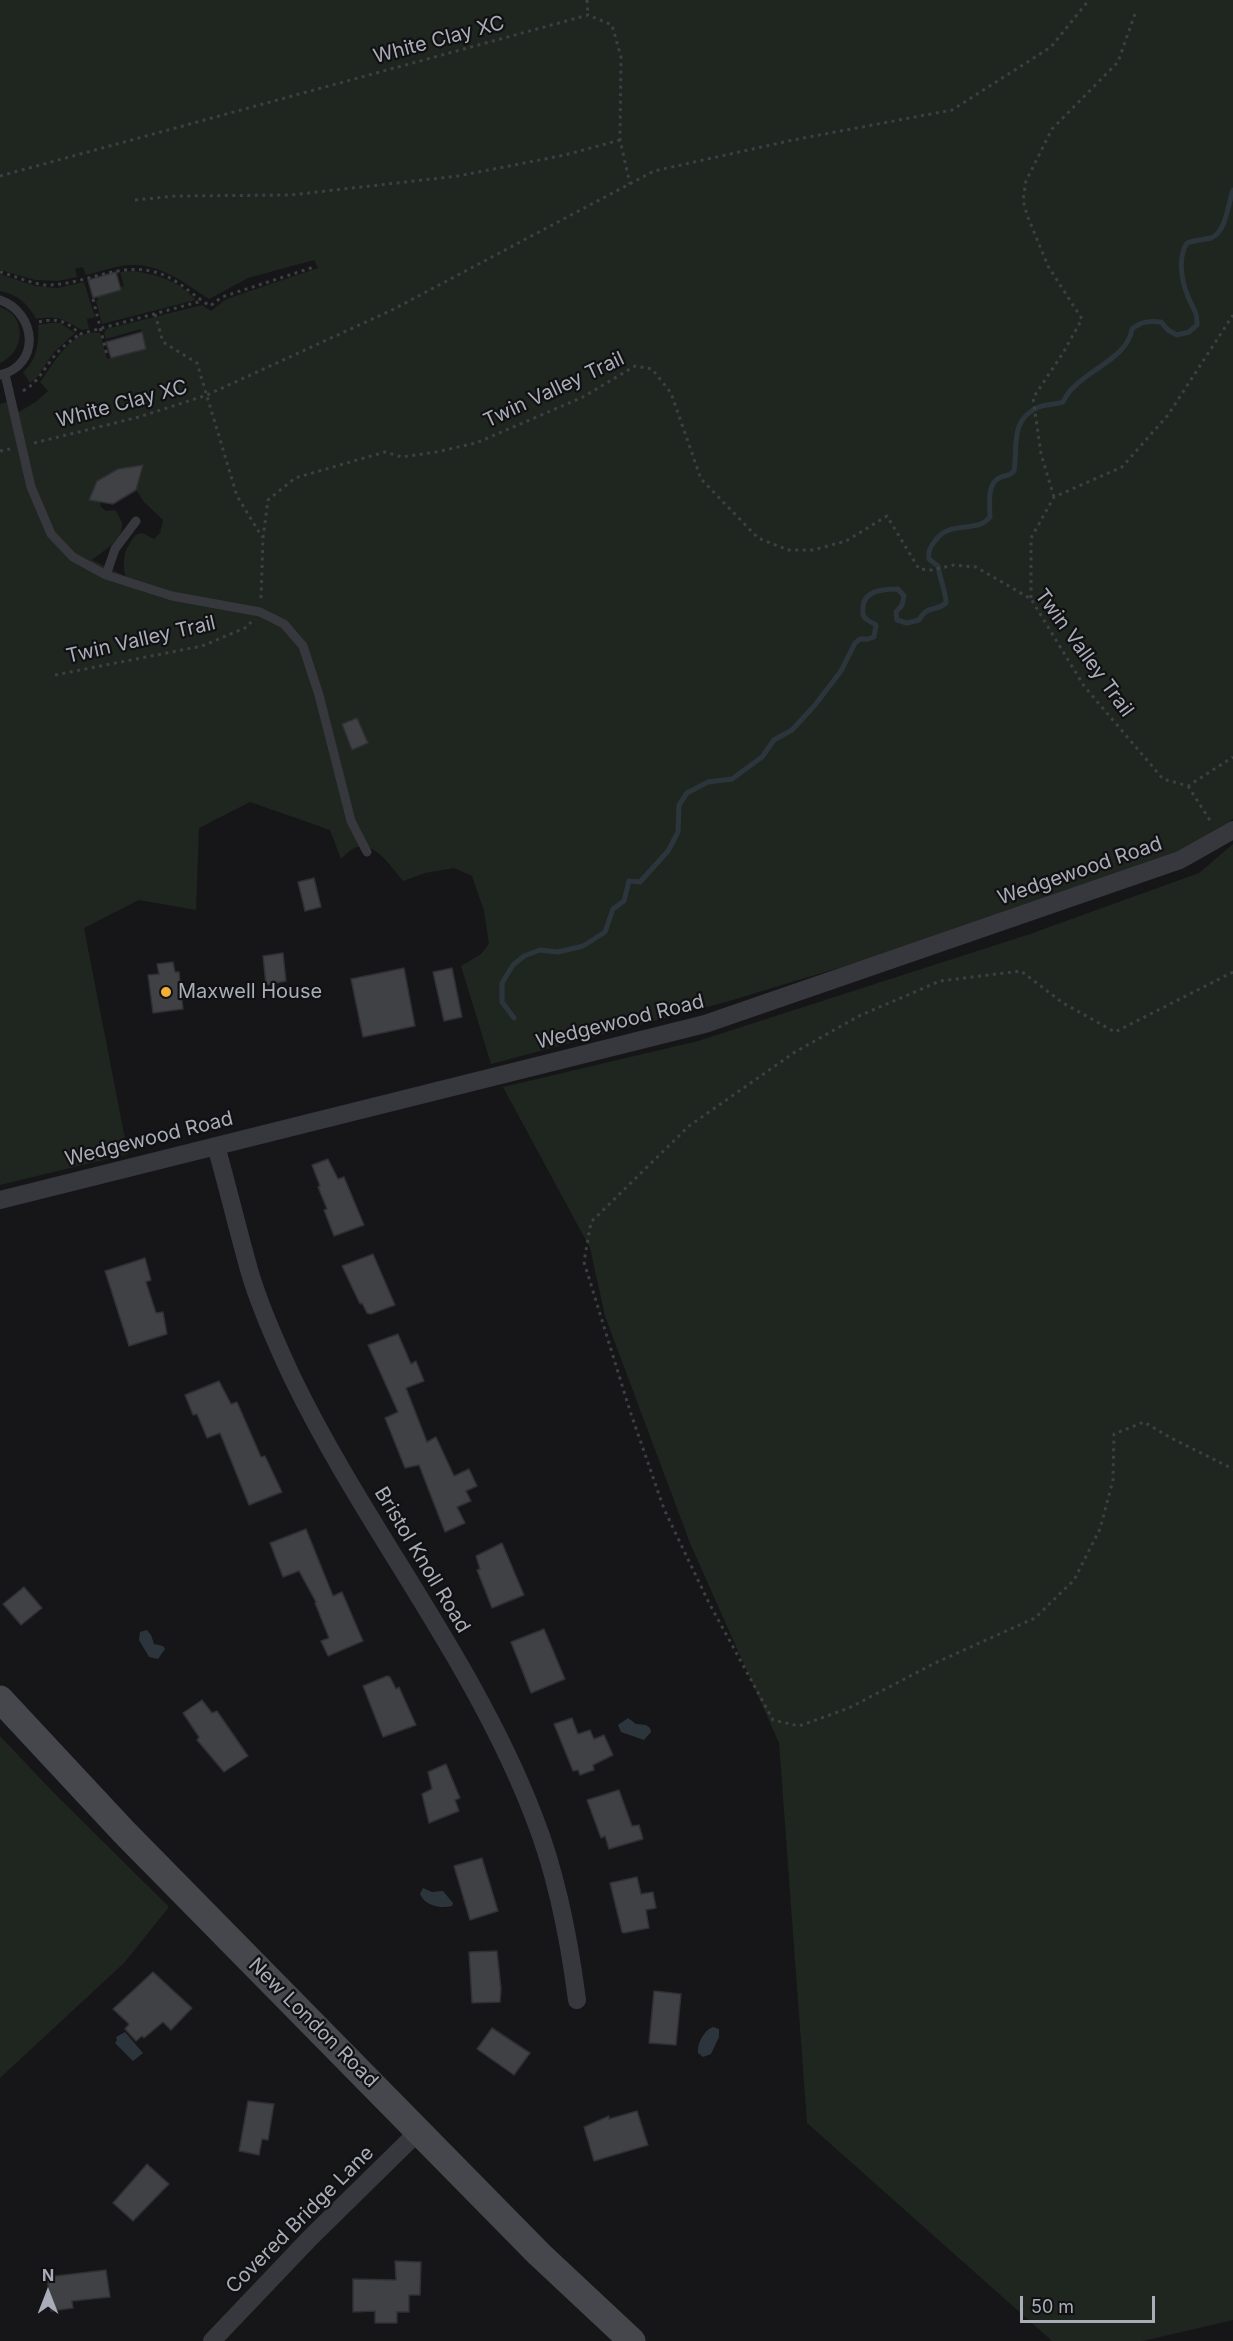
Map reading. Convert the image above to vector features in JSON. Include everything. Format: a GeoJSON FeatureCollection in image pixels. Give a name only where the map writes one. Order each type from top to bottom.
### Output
{"type":"FeatureCollection","features":[{"type":"Feature","properties":{"kind":"main road","name":"New London Road"},"geometry":{"type":"LineString","coordinates":[[0,1699],[118,1825],[420,2130],[539,2254],[632,2341]]}},
{"type":"Feature","properties":{"kind":"street","name":"Wedgewood Road"},"geometry":{"type":"LineString","coordinates":[[0,1200],[705,1024],[1180,860],[1227,833]]}},
{"type":"Feature","properties":{"kind":"street","name":"Bristol Knoll Road"},"geometry":{"type":"LineString","coordinates":[[216,1146],[251,1275],[292,1377],[357,1498],[467,1677],[496,1731],[534,1817],[557,1887],[577,2000]]}},
{"type":"Feature","properties":{"kind":"street","name":"Covered Bridge Lane"},"geometry":{"type":"LineString","coordinates":[[212,2341],[311,2237],[420,2130]]}},
{"type":"Feature","properties":{"kind":"lane"},"geometry":{"type":"LineString","coordinates":[[0,300],[17,309],[28,327],[30,336],[26,355],[14,370],[3,375],[31,487],[51,534],[73,557],[106,574],[172,596],[260,612],[284,624],[303,646],[319,695],[351,821],[367,852]]}},
{"type":"Feature","properties":{"kind":"lane"},"geometry":{"type":"LineString","coordinates":[[106,574],[115,549],[136,521]]}},
{"type":"Feature","properties":{"kind":"path"},"geometry":{"type":"LineString","coordinates":[[587,0],[588,15],[612,25],[621,57],[620,140],[630,184]]}},
{"type":"Feature","properties":{"kind":"path","name":"White Clay XC"},"geometry":{"type":"LineString","coordinates":[[0,451],[139,417],[207,395],[392,310],[654,171],[793,140],[952,110],[1051,47],[1089,0]]}},
{"type":"Feature","properties":{"kind":"path"},"geometry":{"type":"LineString","coordinates":[[1054,497],[1041,454],[1033,399],[1082,319],[1048,266],[1027,215],[1023,200],[1026,181],[1052,129],[1118,62],[1136,11]]}},
{"type":"Feature","properties":{"kind":"path","name":"White Clay XC"},"geometry":{"type":"LineString","coordinates":[[0,176],[588,15]]}},
{"type":"Feature","properties":{"kind":"path"},"geometry":{"type":"LineString","coordinates":[[135,200],[176,196],[291,195],[458,176],[565,155],[620,140]]}},
{"type":"Feature","properties":{"kind":"path"},"geometry":{"type":"LineString","coordinates":[[0,272],[47,285],[134,268],[156,272],[180,282],[210,306],[222,297],[314,267]]}},
{"type":"Feature","properties":{"kind":"path"},"geometry":{"type":"LineString","coordinates":[[93,299],[107,355]]}},
{"type":"Feature","properties":{"kind":"path"},"geometry":{"type":"LineString","coordinates":[[10,399],[40,378],[52,358],[80,334],[202,301]]}},
{"type":"Feature","properties":{"kind":"path"},"geometry":{"type":"LineString","coordinates":[[155,314],[163,342],[197,363],[237,496],[263,538]]}},
{"type":"Feature","properties":{"kind":"path"},"geometry":{"type":"LineString","coordinates":[[1031,599],[1031,538],[1054,497],[1122,467],[1168,415],[1233,315]]}},
{"type":"Feature","properties":{"kind":"path"},"geometry":{"type":"LineString","coordinates":[[28,327],[51,319],[62,321],[80,334]]}},
{"type":"Feature","properties":{"kind":"path","name":"Twin Valley Trail"},"geometry":{"type":"LineString","coordinates":[[55,675],[202,646],[247,627],[260,612],[263,538],[268,500],[296,478],[385,452],[402,457],[476,443],[583,397],[635,366],[652,369],[671,393],[701,478],[758,538],[788,550],[813,550],[846,541],[887,516],[919,568],[932,570],[954,565],[976,567],[1031,599],[1084,686],[1163,779],[1188,786]]}},
{"type":"Feature","properties":{"kind":"path"},"geometry":{"type":"LineString","coordinates":[[1227,833],[1188,786],[1233,757]]}},
{"type":"Feature","properties":{"kind":"path"},"geometry":{"type":"LineString","coordinates":[[1233,972],[1115,1032],[1063,1003],[1021,971],[940,981],[859,1016],[795,1052],[688,1126],[591,1222],[584,1262],[630,1411],[664,1509],[708,1603],[773,1720],[799,1726],[849,1708],[935,1663],[1035,1618],[1074,1580],[1100,1529],[1113,1480],[1114,1434],[1144,1422],[1233,1469]]}},
{"type":"Feature","properties":{"kind":"shaded area"},"geometry":{"type":"Polygon","coordinates":[[[0,0],[1233,0],[1233,819],[1174,854],[868,959],[726,1002],[491,1064],[461,966],[481,954],[489,944],[484,911],[472,876],[454,868],[425,873],[403,881],[383,857],[370,848],[364,846],[355,848],[341,859],[330,830],[250,802],[199,828],[196,910],[139,900],[84,928],[128,1154],[0,1185],[0,404],[13,400],[19,412],[37,401],[48,391],[40,382],[57,357],[80,336],[100,333],[107,359],[146,349],[141,329],[106,339],[104,333],[106,329],[202,305],[211,311],[226,299],[318,268],[314,260],[248,278],[209,299],[163,271],[143,266],[120,266],[86,275],[83,267],[75,269],[77,277],[58,281],[35,280],[0,270],[0,0]],[[143,466],[97,481],[89,499],[100,501],[101,507],[106,511],[115,510],[122,523],[120,535],[116,540],[92,560],[125,576],[125,555],[135,535],[142,533],[154,539],[160,533],[163,520],[144,502],[136,490],[143,466]]]}},
{"type":"Feature","properties":{"kind":"shaded area"},"geometry":{"type":"Polygon","coordinates":[[[133,271],[151,274],[175,283],[196,300],[102,324],[97,297],[122,290],[121,287],[124,286],[120,272],[133,271]]]}},
{"type":"Feature","properties":{"kind":"shaded area"},"geometry":{"type":"Polygon","coordinates":[[[0,274],[35,286],[57,288],[84,282],[95,317],[87,319],[89,329],[82,330],[65,321],[50,317],[36,319],[21,300],[0,291],[0,274]]]}},
{"type":"Feature","properties":{"kind":"shaded area"},"geometry":{"type":"Polygon","coordinates":[[[0,307],[15,318],[20,334],[14,351],[0,363],[0,307]]]}},
{"type":"Feature","properties":{"kind":"shaded area"},"geometry":{"type":"Polygon","coordinates":[[[60,323],[75,333],[54,352],[37,377],[30,383],[23,372],[36,351],[38,325],[60,323]]]}},
{"type":"Feature","properties":{"kind":"shaded area"},"geometry":{"type":"Polygon","coordinates":[[[1233,844],[1233,2320],[1143,2341],[1052,2341],[807,2123],[779,1743],[690,1543],[605,1316],[590,1248],[503,1087],[698,1041],[1030,934],[1199,873],[1233,844]]]}},
{"type":"Feature","properties":{"kind":"shaded area"},"geometry":{"type":"Polygon","coordinates":[[[147,1630],[154,1644],[163,1646],[165,1649],[158,1659],[149,1657],[139,1640],[140,1632],[147,1630]]]}},
{"type":"Feature","properties":{"kind":"shaded area"},"geometry":{"type":"Polygon","coordinates":[[[628,1718],[636,1724],[650,1728],[651,1732],[644,1740],[621,1732],[618,1725],[628,1718]]]}},
{"type":"Feature","properties":{"kind":"shaded area"},"geometry":{"type":"Polygon","coordinates":[[[0,1736],[169,1907],[124,1963],[0,2078],[0,1736]]]}},
{"type":"Feature","properties":{"kind":"shaded area"},"geometry":{"type":"Polygon","coordinates":[[[423,1888],[432,1892],[443,1891],[453,1903],[452,1906],[438,1907],[429,1904],[420,1894],[423,1888]]]}},
{"type":"Feature","properties":{"kind":"shaded area"},"geometry":{"type":"Polygon","coordinates":[[[713,2027],[719,2029],[719,2037],[711,2054],[703,2057],[698,2053],[700,2042],[704,2034],[713,2027]]]}},
{"type":"Feature","properties":{"kind":"shaded area"},"geometry":{"type":"Polygon","coordinates":[[[125,2032],[143,2053],[133,2061],[115,2043],[116,2037],[125,2032]]]}},
{"type":"Feature","properties":{"kind":"building"},"geometry":{"type":"Polygon","coordinates":[[[116,272],[121,290],[93,298],[88,280],[116,272]]]}},
{"type":"Feature","properties":{"kind":"building"},"geometry":{"type":"Polygon","coordinates":[[[142,332],[146,349],[111,358],[106,342],[142,332]]]}},
{"type":"Feature","properties":{"kind":"building"},"geometry":{"type":"Polygon","coordinates":[[[143,465],[136,490],[113,504],[89,500],[97,481],[118,469],[143,465]]]}},
{"type":"Feature","properties":{"kind":"building"},"geometry":{"type":"Polygon","coordinates":[[[357,718],[368,743],[352,750],[342,724],[357,718]]]}},
{"type":"Feature","properties":{"kind":"building"},"geometry":{"type":"Polygon","coordinates":[[[314,878],[321,907],[305,911],[298,882],[314,878]]]}},
{"type":"Feature","properties":{"kind":"building"},"geometry":{"type":"Polygon","coordinates":[[[283,953],[286,981],[266,985],[263,956],[283,953]]]}},
{"type":"Feature","properties":{"kind":"building","name":"Maxwell House"},"geometry":{"type":"Polygon","coordinates":[[[173,962],[175,972],[179,972],[183,1009],[153,1013],[148,975],[159,974],[157,964],[173,962]]]}},
{"type":"Feature","properties":{"kind":"building"},"geometry":{"type":"Polygon","coordinates":[[[404,968],[415,1026],[363,1037],[351,979],[404,968]]]}},
{"type":"Feature","properties":{"kind":"building"},"geometry":{"type":"Polygon","coordinates":[[[452,968],[462,1017],[444,1021],[433,972],[452,968]]]}},
{"type":"Feature","properties":{"kind":"building"},"geometry":{"type":"Polygon","coordinates":[[[328,1159],[338,1179],[344,1177],[364,1225],[334,1236],[324,1210],[327,1209],[312,1165],[328,1159]]]}},
{"type":"Feature","properties":{"kind":"building"},"geometry":{"type":"Polygon","coordinates":[[[373,1254],[395,1305],[371,1314],[367,1313],[362,1303],[360,1304],[342,1266],[373,1254]]]}},
{"type":"Feature","properties":{"kind":"building"},"geometry":{"type":"Polygon","coordinates":[[[145,1258],[151,1280],[146,1282],[156,1313],[163,1312],[167,1334],[129,1346],[105,1271],[145,1258]]]}},
{"type":"Feature","properties":{"kind":"building"},"geometry":{"type":"Polygon","coordinates":[[[398,1334],[411,1364],[416,1361],[424,1381],[406,1388],[427,1442],[436,1437],[454,1476],[469,1469],[477,1486],[466,1491],[471,1501],[457,1507],[465,1523],[445,1532],[419,1465],[405,1468],[385,1418],[398,1412],[368,1345],[398,1334]]]}},
{"type":"Feature","properties":{"kind":"building"},"geometry":{"type":"Polygon","coordinates":[[[219,1381],[231,1404],[237,1402],[261,1457],[265,1456],[282,1492],[249,1505],[220,1433],[207,1438],[197,1414],[193,1415],[185,1395],[219,1381]]]}},
{"type":"Feature","properties":{"kind":"building"},"geometry":{"type":"Polygon","coordinates":[[[306,1529],[333,1596],[342,1592],[363,1641],[328,1656],[321,1641],[329,1638],[316,1602],[299,1571],[283,1577],[270,1543],[306,1529]]]}},
{"type":"Feature","properties":{"kind":"building"},"geometry":{"type":"Polygon","coordinates":[[[502,1543],[524,1595],[492,1608],[477,1570],[480,1569],[476,1556],[502,1543]]]}},
{"type":"Feature","properties":{"kind":"building"},"geometry":{"type":"Polygon","coordinates":[[[24,1587],[42,1608],[21,1625],[3,1604],[24,1587]]]}},
{"type":"Feature","properties":{"kind":"building"},"geometry":{"type":"Polygon","coordinates":[[[544,1629],[565,1679],[531,1693],[511,1642],[544,1629]]]}},
{"type":"Feature","properties":{"kind":"building"},"geometry":{"type":"Polygon","coordinates":[[[387,1676],[390,1677],[396,1689],[399,1687],[416,1725],[383,1737],[363,1686],[387,1676]]]}},
{"type":"Feature","properties":{"kind":"building"},"geometry":{"type":"Polygon","coordinates":[[[202,1700],[212,1713],[217,1711],[248,1756],[224,1772],[197,1740],[199,1737],[183,1713],[202,1700]]]}},
{"type":"Feature","properties":{"kind":"building"},"geometry":{"type":"Polygon","coordinates":[[[572,1718],[578,1734],[590,1730],[594,1739],[604,1735],[613,1755],[593,1765],[594,1770],[580,1775],[578,1770],[573,1771],[554,1724],[572,1718]]]}},
{"type":"Feature","properties":{"kind":"building"},"geometry":{"type":"Polygon","coordinates":[[[446,1764],[460,1798],[455,1800],[459,1811],[429,1823],[422,1794],[432,1789],[428,1772],[446,1764]]]}},
{"type":"Feature","properties":{"kind":"building"},"geometry":{"type":"Polygon","coordinates":[[[619,1790],[632,1826],[639,1825],[643,1839],[609,1849],[605,1836],[601,1838],[587,1800],[619,1790]]]}},
{"type":"Feature","properties":{"kind":"building"},"geometry":{"type":"Polygon","coordinates":[[[482,1858],[498,1911],[470,1920],[454,1866],[482,1858]]]}},
{"type":"Feature","properties":{"kind":"building"},"geometry":{"type":"Polygon","coordinates":[[[637,1877],[641,1894],[653,1892],[656,1908],[646,1910],[649,1928],[624,1933],[610,1883],[637,1877]]]}},
{"type":"Feature","properties":{"kind":"building"},"geometry":{"type":"Polygon","coordinates":[[[497,1951],[500,2002],[472,2003],[469,1952],[497,1951]]]}},
{"type":"Feature","properties":{"kind":"building"},"geometry":{"type":"Polygon","coordinates":[[[153,1972],[192,2008],[171,2030],[163,2022],[144,2038],[142,2036],[136,2041],[125,2029],[129,2024],[113,2009],[153,1972]]]}},
{"type":"Feature","properties":{"kind":"building"},"geometry":{"type":"Polygon","coordinates":[[[654,1991],[681,1994],[676,2045],[649,2043],[654,1991]]]}},
{"type":"Feature","properties":{"kind":"building"},"geometry":{"type":"Polygon","coordinates":[[[492,2028],[530,2053],[514,2075],[477,2049],[492,2028]]]}},
{"type":"Feature","properties":{"kind":"building"},"geometry":{"type":"Polygon","coordinates":[[[248,2101],[274,2104],[268,2140],[262,2139],[259,2155],[239,2151],[248,2101]]]}},
{"type":"Feature","properties":{"kind":"building"},"geometry":{"type":"Polygon","coordinates":[[[637,2111],[648,2145],[594,2161],[584,2127],[609,2116],[609,2119],[637,2111]]]}},
{"type":"Feature","properties":{"kind":"building"},"geometry":{"type":"Polygon","coordinates":[[[147,2164],[169,2184],[133,2221],[113,2203],[147,2164]]]}},
{"type":"Feature","properties":{"kind":"building"},"geometry":{"type":"Polygon","coordinates":[[[395,2261],[421,2262],[420,2295],[409,2295],[409,2312],[397,2312],[397,2323],[375,2323],[375,2311],[353,2312],[353,2279],[396,2280],[395,2261]]]}},
{"type":"Feature","properties":{"kind":"building"},"geometry":{"type":"Polygon","coordinates":[[[106,2270],[110,2297],[72,2301],[73,2308],[51,2311],[47,2277],[106,2270]]]}},
{"type":"Feature","properties":{"kind":"waterway"},"geometry":{"type":"LineString","coordinates":[[514,1018],[502,1002],[502,983],[513,965],[524,956],[540,950],[558,952],[583,946],[605,932],[613,909],[624,901],[629,881],[640,882],[668,851],[678,832],[679,805],[687,793],[708,782],[732,779],[762,757],[774,740],[792,730],[815,705],[841,671],[855,643],[860,639],[874,637],[876,625],[863,615],[864,601],[867,597],[887,589],[898,589],[904,596],[902,605],[896,612],[897,620],[907,623],[919,620],[928,610],[946,603],[938,566],[929,559],[930,549],[941,534],[948,530],[978,525],[990,517],[991,489],[996,480],[1014,471],[1019,427],[1029,412],[1042,406],[1063,402],[1069,392],[1079,383],[1121,350],[1132,329],[1139,324],[1161,322],[1177,335],[1189,332],[1197,325],[1195,312],[1183,281],[1182,255],[1187,243],[1211,238],[1220,230],[1233,190]]}},
{"type":"Feature","properties":{"kind":"place","name":"Maxwell House"},"geometry":{"type":"Point","coordinates":[166,992]}}]}
